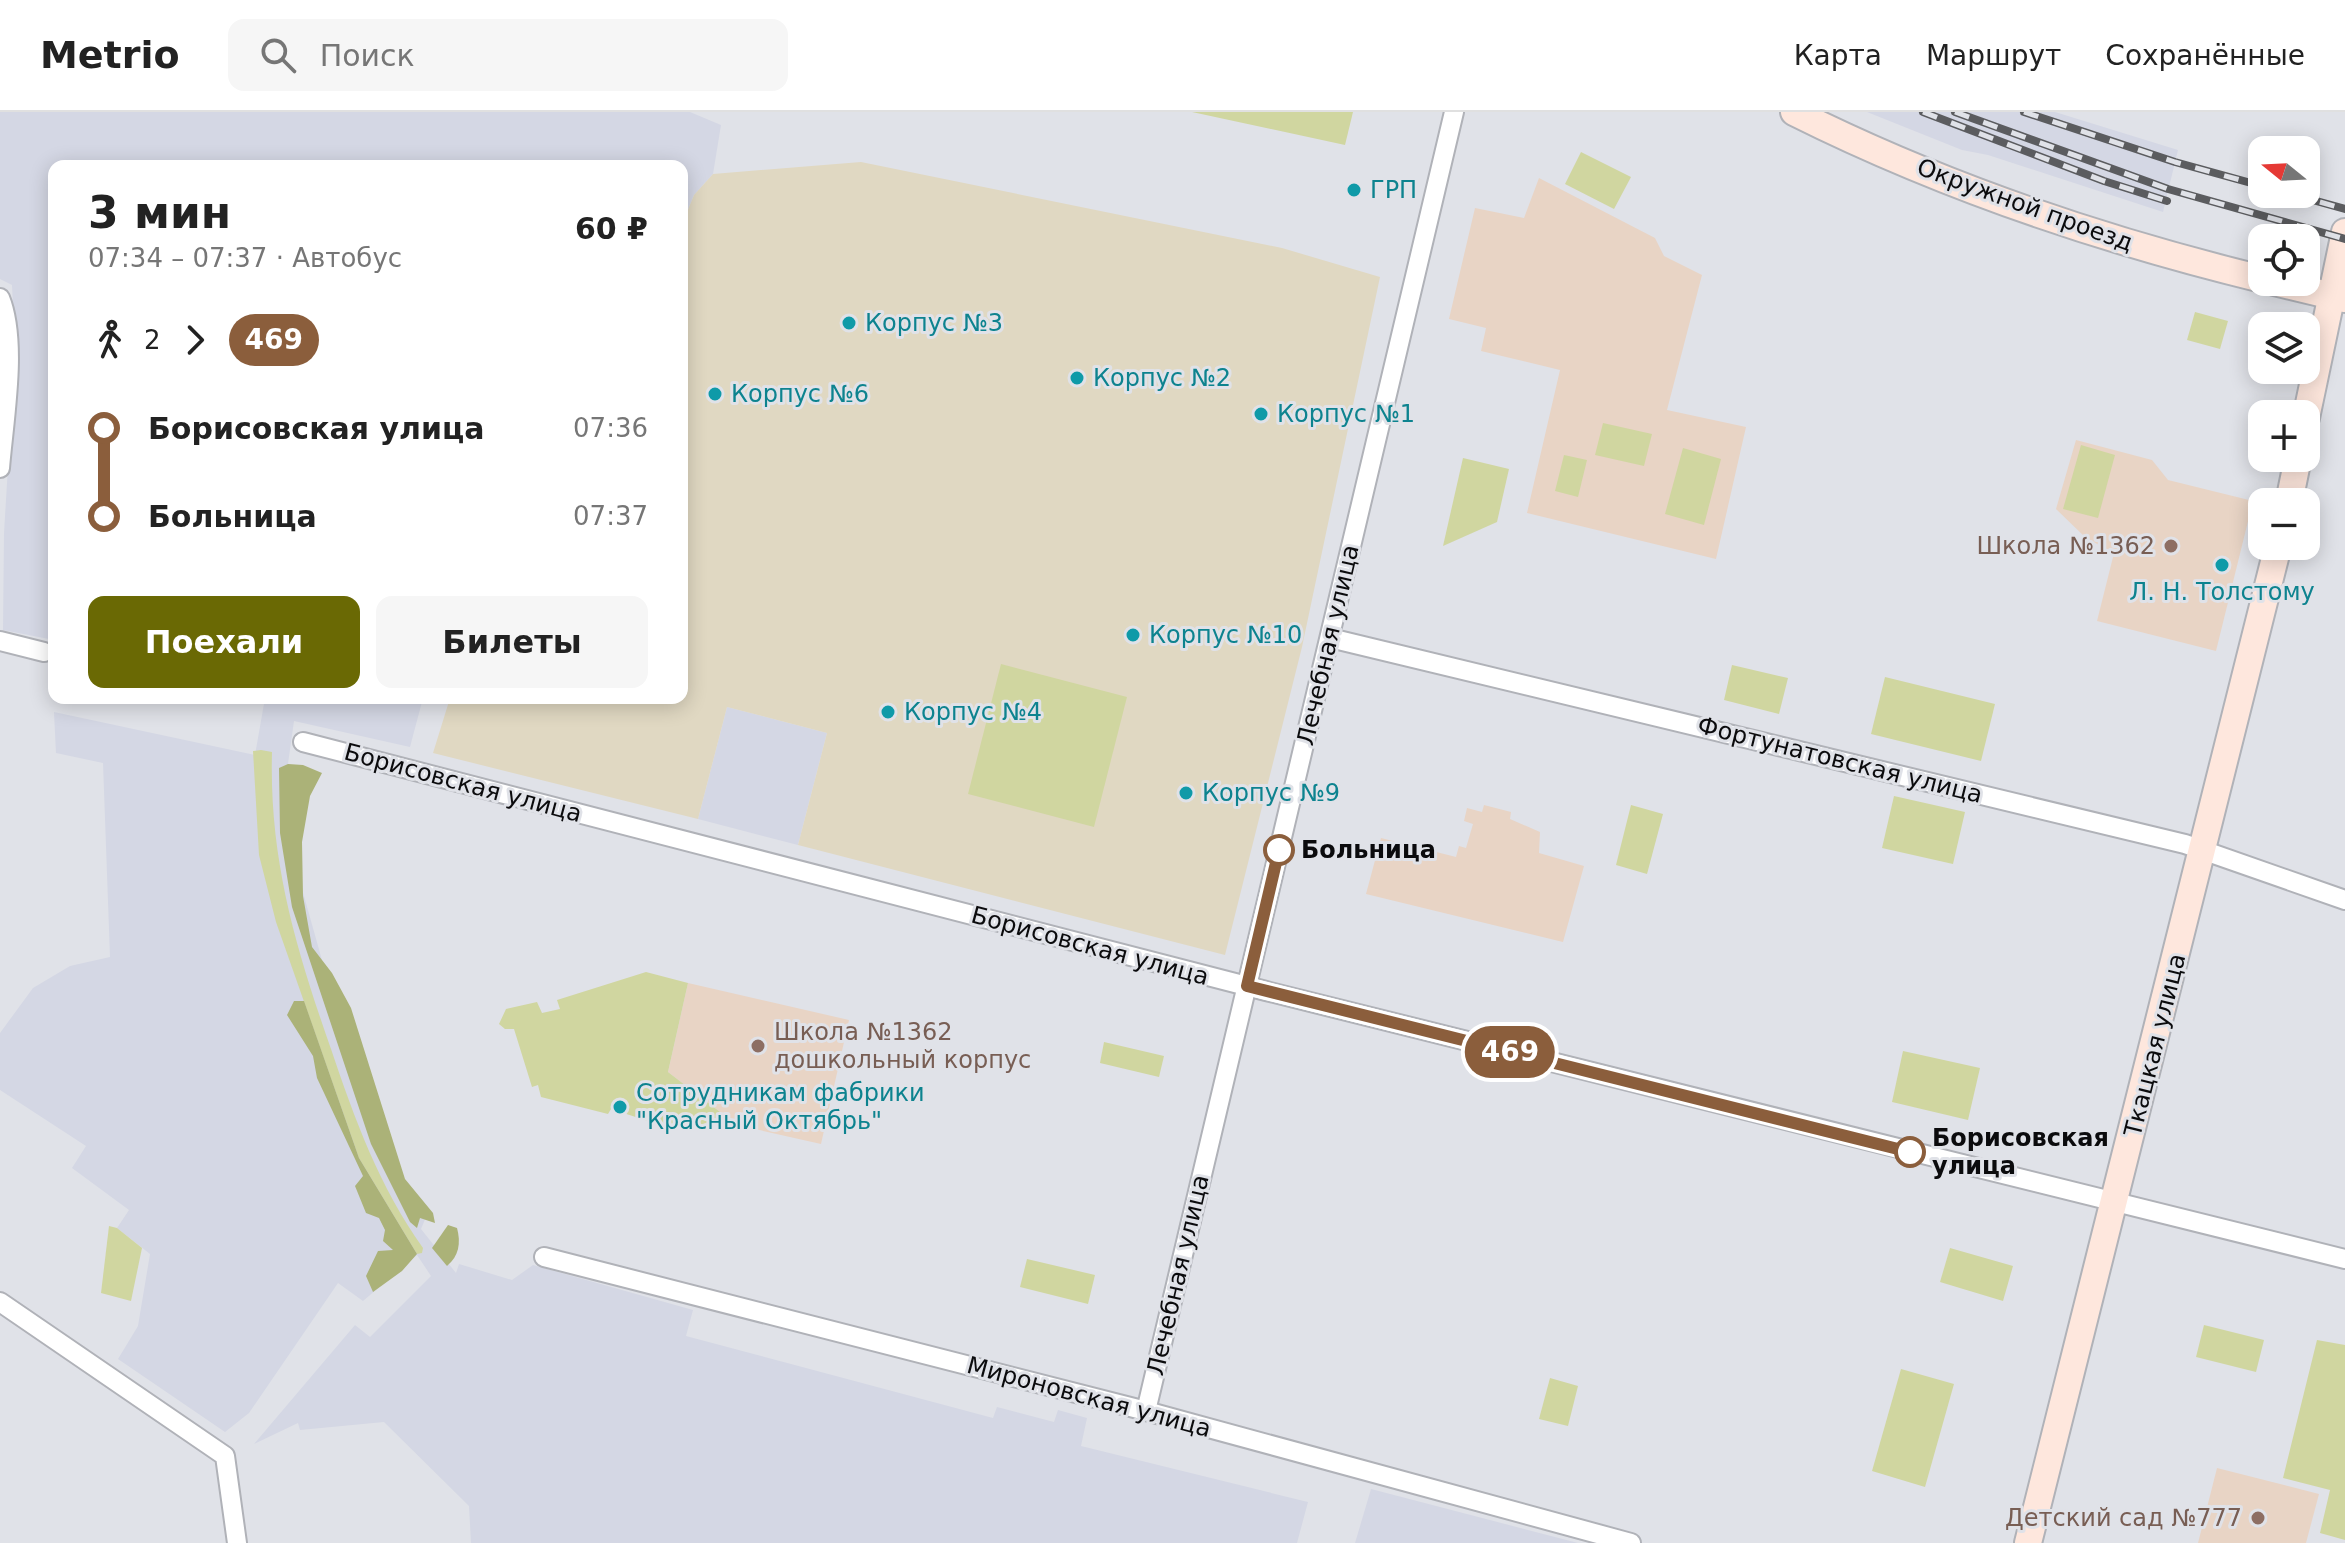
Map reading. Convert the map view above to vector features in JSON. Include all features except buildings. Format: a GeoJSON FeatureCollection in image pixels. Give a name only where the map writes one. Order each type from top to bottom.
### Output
{"type":"FeatureCollection","features":[{"type":"Feature","properties":{"kind":"street","name":"Лечебная улица"},"geometry":{"type":"LineString","coordinates":[[1146,1411],[1454,112]]}},
{"type":"Feature","properties":{"kind":"street","name":"Окружной проезд"},"geometry":{"type":"LineString","coordinates":[[1794,112],[1914,167],[1997,198],[2160,252],[2248,275]]}},
{"type":"Feature","properties":{"kind":"street"},"geometry":{"type":"LineString","coordinates":[[2311,400],[2338,298],[2345,232]]}},
{"type":"Feature","properties":{"kind":"street"},"geometry":{"type":"LineString","coordinates":[[0,298],[7,314],[7,356],[0,468]]}},
{"type":"Feature","properties":{"kind":"street","name":"Ткацкая улица"},"geometry":{"type":"LineString","coordinates":[[2028,1543],[2275,560]]}},
{"type":"Feature","properties":{"kind":"street","name":"Фортунатовская улица"},"geometry":{"type":"LineString","coordinates":[[1330,638],[2204,851],[2345,900]]}},
{"type":"Feature","properties":{"kind":"street"},"geometry":{"type":"LineString","coordinates":[[0,641],[44,652]]}},
{"type":"Feature","properties":{"kind":"street","name":"Борисовская улица"},"geometry":{"type":"LineString","coordinates":[[303,742],[1247,986],[2345,1259]]}},
{"type":"Feature","properties":{"kind":"street","name":"Мироновская улица"},"geometry":{"type":"LineString","coordinates":[[544,1257],[1146,1411],[1631,1543]]}},
{"type":"Feature","properties":{"kind":"street"},"geometry":{"type":"LineString","coordinates":[[0,1302],[225,1456],[237,1543]]}},
{"type":"Feature","properties":{"kind":"shaded area"},"geometry":{"type":"Polygon","coordinates":[[[0,112],[690,112],[721,125],[713,174],[694,195],[688,210],[688,160],[48,160],[48,639],[3,630],[4,533],[15,350],[12,285],[0,279],[0,112]]]}},
{"type":"Feature","properties":{"kind":"shaded area"},"geometry":{"type":"Polygon","coordinates":[[[1867,112],[2055,112],[2178,150],[2163,212],[1988,155],[1962,150],[1867,112]]]}},
{"type":"Feature","properties":{"kind":"shaded area"},"geometry":{"type":"Polygon","coordinates":[[[861,162],[1282,248],[1380,277],[1302,647],[1225,955],[798,845],[827,733],[727,707],[698,819],[433,753],[448,704],[688,704],[688,210],[694,195],[713,174],[861,162]]]}},
{"type":"Feature","properties":{"kind":"shaded area"},"geometry":{"type":"Polygon","coordinates":[[[1539,178],[1655,238],[1664,256],[1702,275],[1667,410],[1746,427],[1716,559],[1527,513],[1560,370],[1481,351],[1486,328],[1449,319],[1475,208],[1524,218],[1539,178]]]}},
{"type":"Feature","properties":{"kind":"shaded area","name":"Школа №1362"},"geometry":{"type":"Polygon","coordinates":[[[2076,440],[2152,460],[2168,480],[2248,500],[2248,521],[2216,651],[2097,621],[2114,553],[2086,538],[2056,509],[2076,440]]]}},
{"type":"Feature","properties":{"kind":"shaded area"},"geometry":{"type":"Polygon","coordinates":[[[264,704],[421,704],[410,747],[294,721],[286,778],[290,846],[373,1142],[426,1217],[421,1229],[456,1273],[459,1264],[512,1280],[533,1265],[693,1310],[686,1336],[993,1418],[997,1407],[1054,1422],[1058,1410],[1087,1418],[1081,1446],[1308,1502],[1297,1543],[471,1543],[469,1506],[384,1422],[300,1430],[298,1423],[254,1444],[355,1325],[370,1337],[431,1276],[417,1255],[363,1301],[338,1283],[249,1413],[225,1432],[118,1359],[138,1326],[150,1254],[117,1228],[129,1210],[72,1168],[86,1146],[0,1090],[0,1033],[33,988],[70,966],[110,957],[103,763],[56,753],[54,712],[255,755],[264,704]]]}},
{"type":"Feature","properties":{"kind":"shaded area"},"geometry":{"type":"Polygon","coordinates":[[[727,707],[827,733],[798,845],[698,819],[727,707]]]}},
{"type":"Feature","properties":{"kind":"shaded area"},"geometry":{"type":"Polygon","coordinates":[[[1484,805],[1511,812],[1510,819],[1540,832],[1539,853],[1584,866],[1563,942],[1366,894],[1381,838],[1456,857],[1459,846],[1466,848],[1473,824],[1464,821],[1467,808],[1482,812],[1484,805]]]}},
{"type":"Feature","properties":{"kind":"shaded area","name":"Школа №1362 дошкольный корпус"},"geometry":{"type":"Polygon","coordinates":[[[688,983],[849,1020],[821,1144],[737,1125],[668,1072],[688,983]]]}},
{"type":"Feature","properties":{"kind":"shaded area","name":"Детский сад №777"},"geometry":{"type":"Polygon","coordinates":[[[2217,1468],[2319,1494],[2306,1543],[2198,1543],[2217,1468]]]}},
{"type":"Feature","properties":{"kind":"shaded area"},"geometry":{"type":"Polygon","coordinates":[[[1371,1489],[1578,1543],[1355,1543],[1371,1489]]]}},
{"type":"Feature","properties":{"kind":"green space"},"geometry":{"type":"Polygon","coordinates":[[[1192,112],[1353,112],[1345,145],[1192,112]]]}},
{"type":"Feature","properties":{"kind":"green space"},"geometry":{"type":"Polygon","coordinates":[[[1581,152],[1631,177],[1614,209],[1565,184],[1581,152]]]}},
{"type":"Feature","properties":{"kind":"green space"},"geometry":{"type":"Polygon","coordinates":[[[2195,312],[2228,321],[2220,349],[2187,340],[2195,312]]]}},
{"type":"Feature","properties":{"kind":"green space"},"geometry":{"type":"Polygon","coordinates":[[[1603,423],[1652,434],[1644,466],[1595,455],[1603,423]]]}},
{"type":"Feature","properties":{"kind":"green space"},"geometry":{"type":"Polygon","coordinates":[[[2081,445],[2115,455],[2098,518],[2063,509],[2081,445]]]}},
{"type":"Feature","properties":{"kind":"green space"},"geometry":{"type":"Polygon","coordinates":[[[1683,448],[1721,459],[1704,525],[1665,514],[1683,448]]]}},
{"type":"Feature","properties":{"kind":"green space"},"geometry":{"type":"Polygon","coordinates":[[[1564,455],[1587,460],[1578,497],[1555,491],[1564,455]]]}},
{"type":"Feature","properties":{"kind":"green space"},"geometry":{"type":"Polygon","coordinates":[[[1463,458],[1509,469],[1497,522],[1443,546],[1463,458]]]}},
{"type":"Feature","properties":{"kind":"green space"},"geometry":{"type":"Polygon","coordinates":[[[1001,664],[1127,697],[1094,827],[968,794],[1001,664]]]}},
{"type":"Feature","properties":{"kind":"green space"},"geometry":{"type":"Polygon","coordinates":[[[1732,665],[1788,678],[1779,714],[1724,700],[1732,665]]]}},
{"type":"Feature","properties":{"kind":"green space"},"geometry":{"type":"Polygon","coordinates":[[[1885,677],[1995,704],[1981,761],[1871,734],[1885,677]]]}},
{"type":"Feature","properties":{"kind":"green space"},"geometry":{"type":"Polygon","coordinates":[[[253,751],[272,752],[272,792],[280,867],[307,976],[359,1127],[393,1201],[423,1248],[422,1253],[417,1254],[359,1158],[276,922],[259,855],[253,751]]]}},
{"type":"Feature","properties":{"kind":"green space"},"geometry":{"type":"Polygon","coordinates":[[[288,764],[303,765],[322,773],[310,796],[302,842],[303,896],[312,947],[332,973],[351,1008],[405,1179],[433,1213],[435,1223],[420,1218],[417,1228],[410,1222],[371,1144],[292,907],[280,833],[279,768],[288,764]]]}},
{"type":"Feature","properties":{"kind":"green space"},"geometry":{"type":"Polygon","coordinates":[[[1894,796],[1965,812],[1953,864],[1882,848],[1894,796]]]}},
{"type":"Feature","properties":{"kind":"green space"},"geometry":{"type":"Polygon","coordinates":[[[1631,805],[1663,814],[1647,874],[1616,865],[1631,805]]]}},
{"type":"Feature","properties":{"kind":"green space"},"geometry":{"type":"Polygon","coordinates":[[[646,972],[688,983],[668,1072],[737,1125],[654,1123],[611,1109],[608,1114],[541,1097],[538,1085],[532,1087],[514,1029],[505,1029],[499,1024],[506,1009],[537,1002],[542,1013],[560,1009],[557,1000],[646,972]]]}},
{"type":"Feature","properties":{"kind":"green space"},"geometry":{"type":"Polygon","coordinates":[[[294,1001],[304,1001],[359,1158],[417,1254],[402,1271],[373,1292],[366,1276],[378,1251],[393,1250],[383,1241],[385,1230],[379,1218],[366,1213],[355,1186],[363,1176],[317,1078],[313,1056],[287,1015],[294,1001]]]}},
{"type":"Feature","properties":{"kind":"green space"},"geometry":{"type":"Polygon","coordinates":[[[1104,1042],[1164,1056],[1159,1077],[1100,1063],[1104,1042]]]}},
{"type":"Feature","properties":{"kind":"green space"},"geometry":{"type":"Polygon","coordinates":[[[1903,1051],[1980,1068],[1968,1120],[1892,1102],[1903,1051]]]}},
{"type":"Feature","properties":{"kind":"green space"},"geometry":{"type":"Polygon","coordinates":[[[448,1225],[457,1228],[459,1244],[447,1266],[432,1248],[448,1225]]]}},
{"type":"Feature","properties":{"kind":"green space"},"geometry":{"type":"Polygon","coordinates":[[[109,1226],[117,1228],[142,1248],[131,1301],[101,1293],[109,1226]]]}},
{"type":"Feature","properties":{"kind":"green space"},"geometry":{"type":"Polygon","coordinates":[[[1950,1248],[2013,1266],[2003,1301],[1940,1282],[1950,1248]]]}},
{"type":"Feature","properties":{"kind":"green space"},"geometry":{"type":"Polygon","coordinates":[[[1027,1259],[1095,1275],[1088,1304],[1020,1287],[1027,1259]]]}},
{"type":"Feature","properties":{"kind":"green space"},"geometry":{"type":"Polygon","coordinates":[[[2204,1325],[2264,1340],[2256,1372],[2196,1357],[2204,1325]]]}},
{"type":"Feature","properties":{"kind":"green space"},"geometry":{"type":"Polygon","coordinates":[[[2317,1340],[2345,1345],[2345,1540],[2320,1533],[2330,1490],[2283,1478],[2317,1340]]]}},
{"type":"Feature","properties":{"kind":"green space"},"geometry":{"type":"Polygon","coordinates":[[[1901,1369],[1954,1384],[1925,1487],[1872,1471],[1901,1369]]]}},
{"type":"Feature","properties":{"kind":"green space"},"geometry":{"type":"Polygon","coordinates":[[[1550,1378],[1578,1386],[1568,1426],[1539,1419],[1550,1378]]]}},
{"type":"Feature","properties":{"kind":"railway"},"geometry":{"type":"LineString","coordinates":[[1923,112],[2104,181],[2167,201]]}},
{"type":"Feature","properties":{"kind":"railway"},"geometry":{"type":"LineString","coordinates":[[1955,112],[2168,189],[2345,239]]}},
{"type":"Feature","properties":{"kind":"railway"},"geometry":{"type":"LineString","coordinates":[[2024,112],[2175,162],[2248,182]]}},
{"type":"Feature","properties":{"kind":"railway"},"geometry":{"type":"LineString","coordinates":[[2320,202],[2345,209]]}},
{"type":"Feature","properties":{"kind":"bus line","name":"469"},"geometry":{"type":"LineString","coordinates":[[1279,850],[1247,986],[1910,1152]]}},
{"type":"Feature","properties":{"kind":"place","name":"ГРП"},"geometry":{"type":"Point","coordinates":[1354,190]}},
{"type":"Feature","properties":{"kind":"place","name":"Корпус №3"},"geometry":{"type":"Point","coordinates":[849,323]}},
{"type":"Feature","properties":{"kind":"place","name":"Корпус №2"},"geometry":{"type":"Point","coordinates":[1077,378]}},
{"type":"Feature","properties":{"kind":"place","name":"Корпус №6"},"geometry":{"type":"Point","coordinates":[715,394]}},
{"type":"Feature","properties":{"kind":"place","name":"Корпус №1"},"geometry":{"type":"Point","coordinates":[1261,414]}},
{"type":"Feature","properties":{"kind":"place","name":"Школа №1362"},"geometry":{"type":"Point","coordinates":[2171,546]}},
{"type":"Feature","properties":{"kind":"place","name":"Л. Н. Толстому"},"geometry":{"type":"Point","coordinates":[2222,565]}},
{"type":"Feature","properties":{"kind":"place","name":"Корпус №10"},"geometry":{"type":"Point","coordinates":[1133,635]}},
{"type":"Feature","properties":{"kind":"place","name":"Корпус №4"},"geometry":{"type":"Point","coordinates":[888,712]}},
{"type":"Feature","properties":{"kind":"place","name":"Корпус №9"},"geometry":{"type":"Point","coordinates":[1186,793]}},
{"type":"Feature","properties":{"kind":"place","name":"Больница"},"geometry":{"type":"Point","coordinates":[1279,850]}},
{"type":"Feature","properties":{"kind":"place","name":"Школа №1362 дошкольный корпус"},"geometry":{"type":"Point","coordinates":[758,1046]}},
{"type":"Feature","properties":{"kind":"place","name":"Сотрудникам фабрики \"Красный Октябрь\""},"geometry":{"type":"Point","coordinates":[620,1107]}},
{"type":"Feature","properties":{"kind":"place","name":"Борисовская улица"},"geometry":{"type":"Point","coordinates":[1910,1152]}},
{"type":"Feature","properties":{"kind":"place","name":"Детский сад №777"},"geometry":{"type":"Point","coordinates":[2258,1518]}}]}
